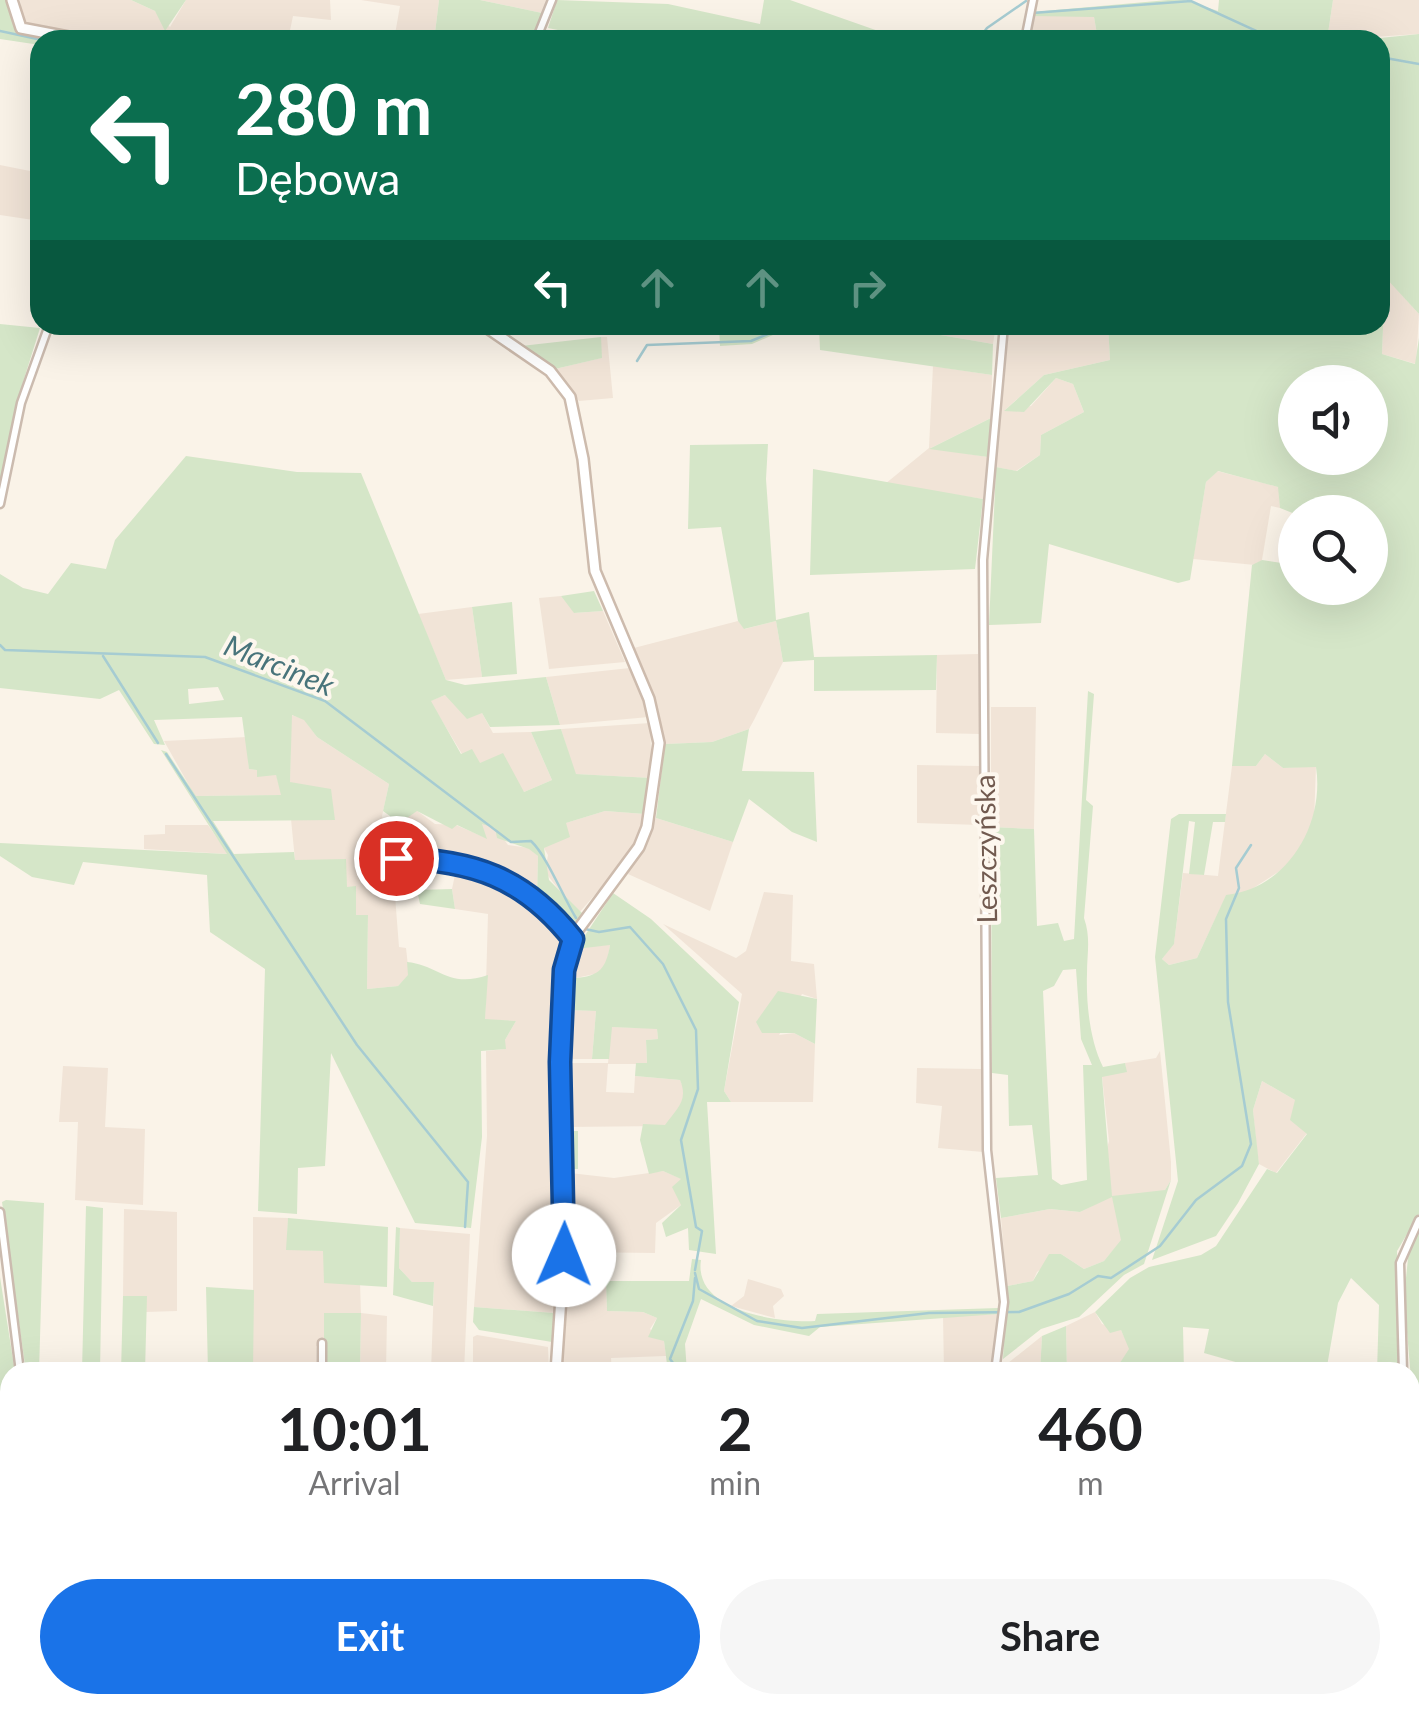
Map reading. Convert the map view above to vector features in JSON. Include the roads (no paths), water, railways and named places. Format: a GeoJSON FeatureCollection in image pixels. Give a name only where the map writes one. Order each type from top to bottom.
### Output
{"type":"FeatureCollection","features":[{"type":"Feature","properties":{"kind":"street"},"geometry":{"type":"LineString","coordinates":[[12,0],[21,28],[32,30]]}},
{"type":"Feature","properties":{"kind":"street"},"geometry":{"type":"LineString","coordinates":[[540,30],[552,0]]}},
{"type":"Feature","properties":{"kind":"street"},"geometry":{"type":"LineString","coordinates":[[1028,30],[1034,0]]}},
{"type":"Feature","properties":{"kind":"street"},"geometry":{"type":"LineString","coordinates":[[0,504],[21,403],[45,335]]}},
{"type":"Feature","properties":{"kind":"street"},"geometry":{"type":"LineString","coordinates":[[497,335],[550,372],[570,397],[583,459],[595,571],[649,699],[660,743],[648,827],[639,847],[573,939],[562,989],[559,1104],[566,1223],[557,1362]]}},
{"type":"Feature","properties":{"kind":"street","name":"Leszczyńska"},"geometry":{"type":"LineString","coordinates":[[997,1362],[1004,1307],[987,1150],[983,560],[1003,335]]}},
{"type":"Feature","properties":{"kind":"street"},"geometry":{"type":"LineString","coordinates":[[396,858],[451,860],[501,878],[550,911],[573,939]]}},
{"type":"Feature","properties":{"kind":"street"},"geometry":{"type":"LineString","coordinates":[[0,1212],[19,1362]]}},
{"type":"Feature","properties":{"kind":"street"},"geometry":{"type":"LineString","coordinates":[[1403,1362],[1400,1263],[1403,1248],[1419,1220]]}},
{"type":"Feature","properties":{"kind":"street"},"geometry":{"type":"LineString","coordinates":[[322,1343],[322,1362]]}},
{"type":"Feature","properties":{"kind":"waterway"},"geometry":{"type":"LineString","coordinates":[[986,30],[1026,1]]}},
{"type":"Feature","properties":{"kind":"waterway"},"geometry":{"type":"LineString","coordinates":[[1032,13],[1191,1],[1254,30]]}},
{"type":"Feature","properties":{"kind":"waterway"},"geometry":{"type":"LineString","coordinates":[[0,31],[30,37]]}},
{"type":"Feature","properties":{"kind":"waterway"},"geometry":{"type":"LineString","coordinates":[[1390,59],[1419,64]]}},
{"type":"Feature","properties":{"kind":"waterway"},"geometry":{"type":"LineString","coordinates":[[637,361],[647,345],[751,341],[766,335]]}},
{"type":"Feature","properties":{"kind":"waterway","name":"Marcinek"},"geometry":{"type":"LineString","coordinates":[[0,645],[5,650],[205,657],[325,701],[511,842],[531,841],[576,918]]}},
{"type":"Feature","properties":{"kind":"waterway"},"geometry":{"type":"LineString","coordinates":[[103,656],[158,743]]}},
{"type":"Feature","properties":{"kind":"waterway"},"geometry":{"type":"LineString","coordinates":[[166,754],[357,1045],[468,1182],[465,1227]]}},
{"type":"Feature","properties":{"kind":"waterway"},"geometry":{"type":"LineString","coordinates":[[695,1273],[699,1289],[757,1321],[802,1328],[929,1313],[1019,1312],[1069,1294],[1098,1276],[1111,1278],[1160,1246],[1196,1200],[1242,1166],[1251,1144],[1228,1002],[1226,919],[1239,888],[1236,868],[1251,845]]}},
{"type":"Feature","properties":{"kind":"waterway","name":"Marcinek"},"geometry":{"type":"LineString","coordinates":[[585,929],[599,932],[630,927],[663,964],[696,1030],[698,1089],[681,1140],[696,1227],[702,1231],[695,1270]]}},
{"type":"Feature","properties":{"kind":"waterway","name":"Marcinek"},"geometry":{"type":"LineString","coordinates":[[672,1362],[670,1359],[693,1301],[695,1278]]}}]}
